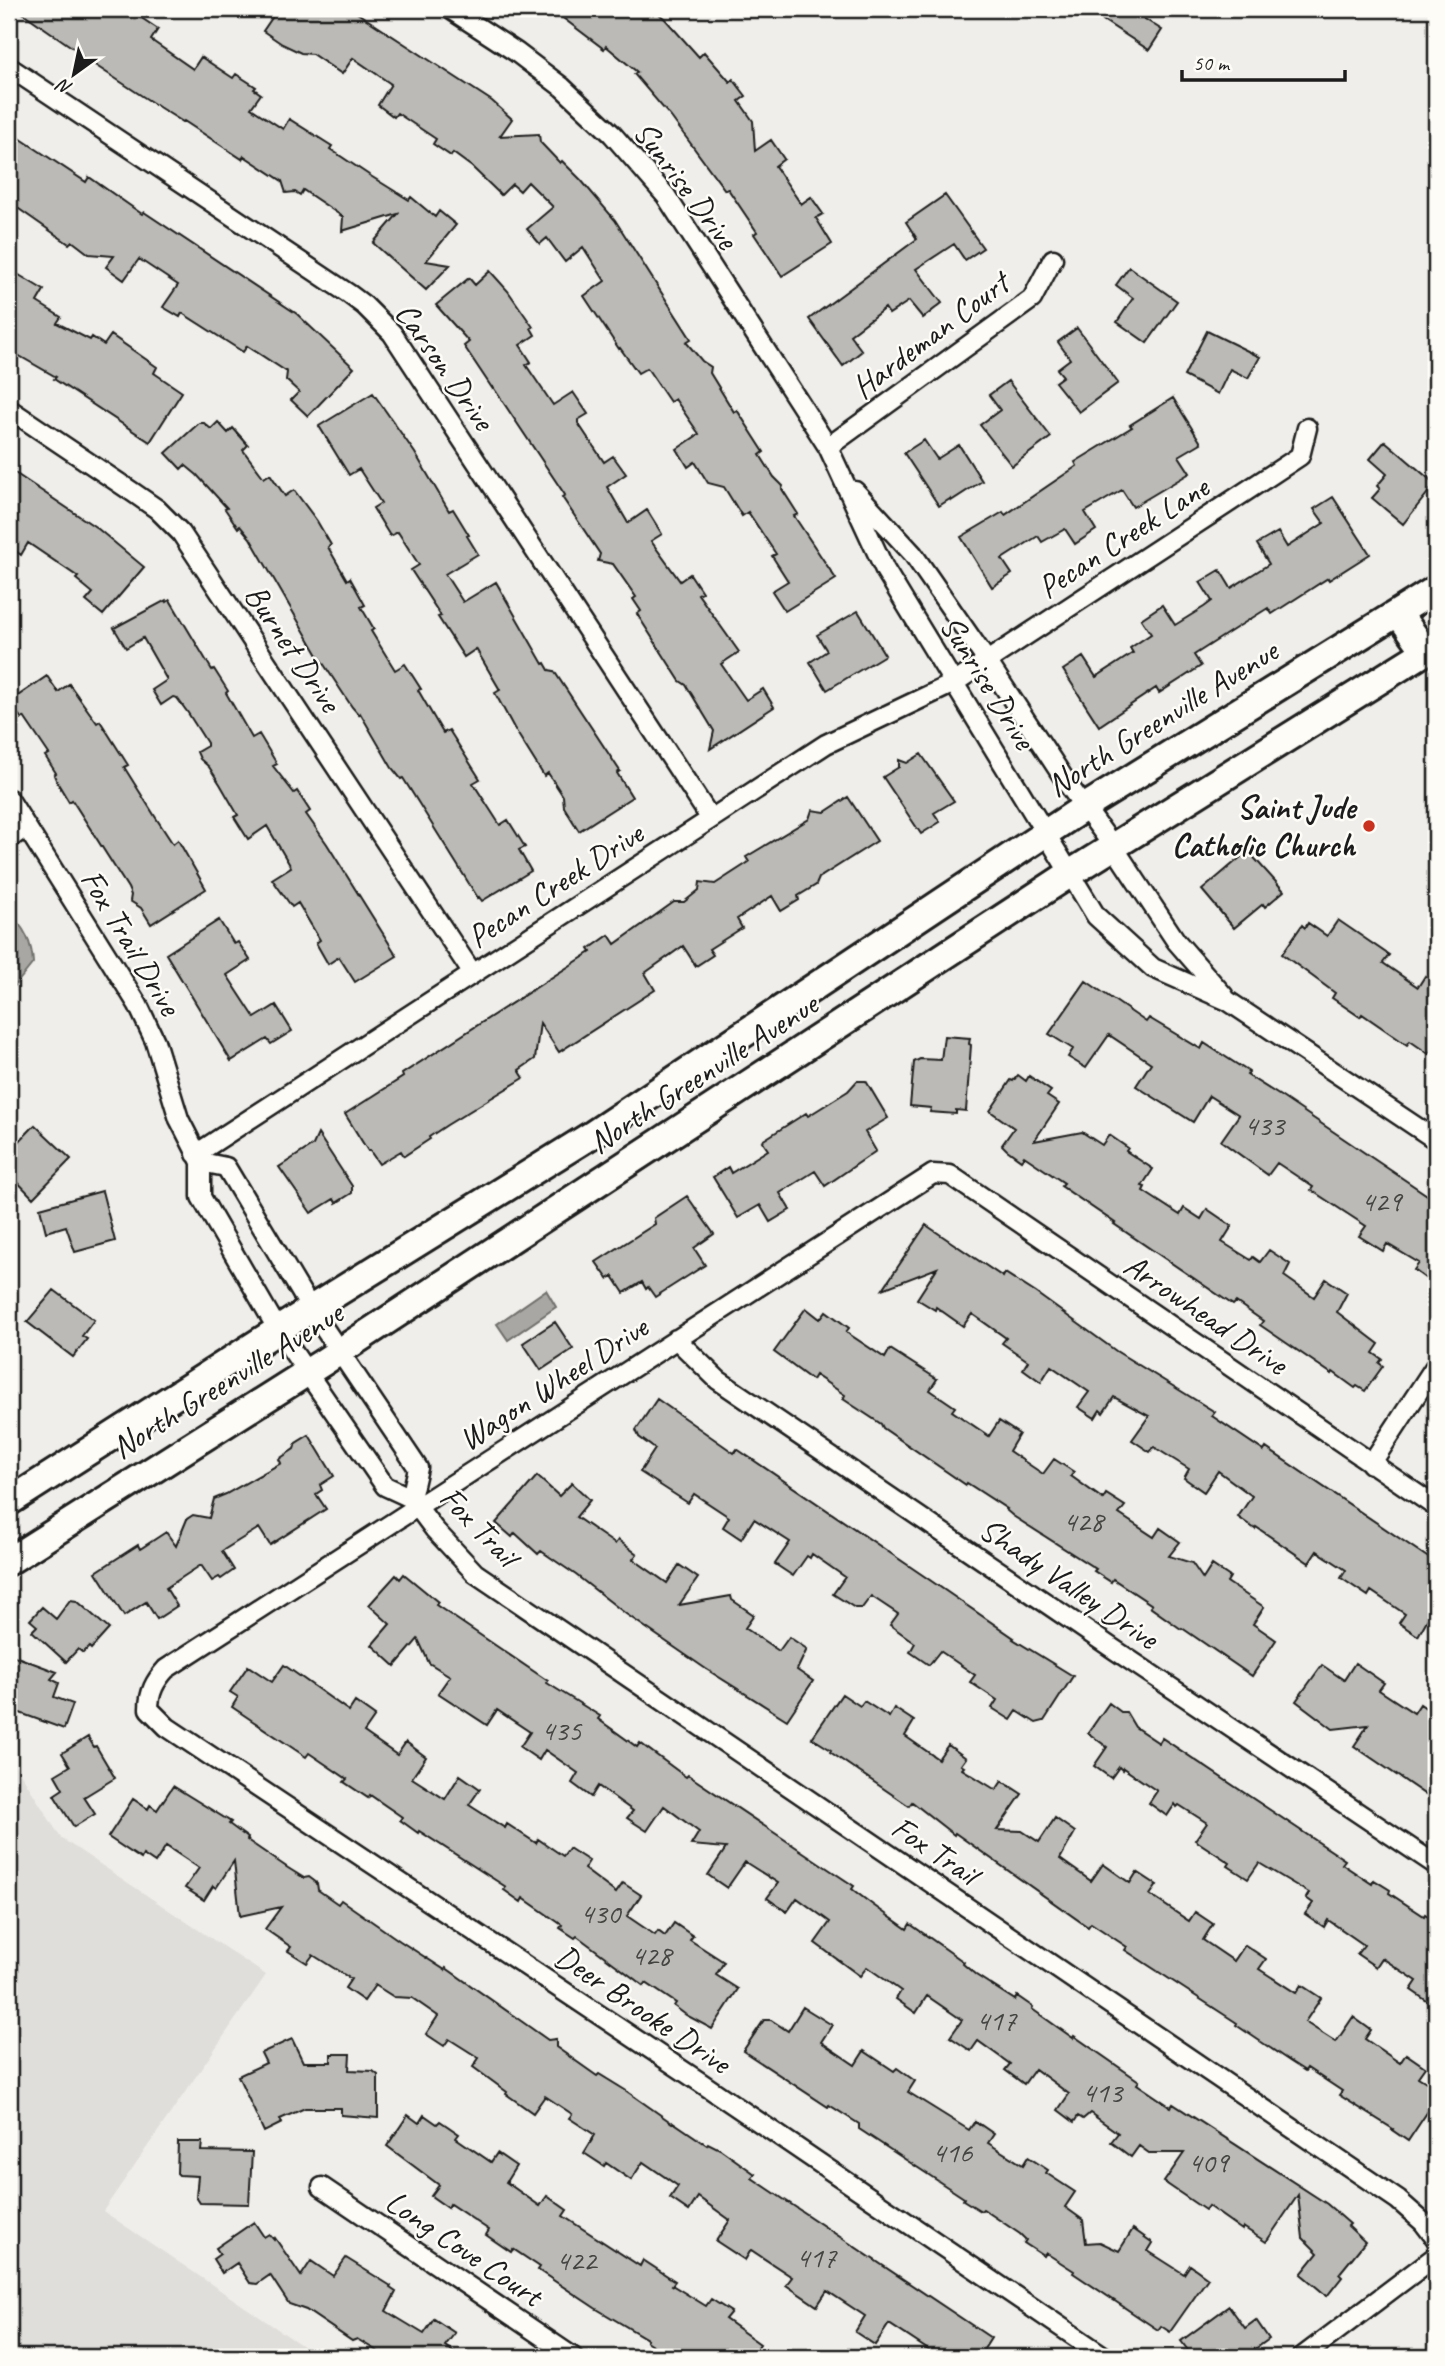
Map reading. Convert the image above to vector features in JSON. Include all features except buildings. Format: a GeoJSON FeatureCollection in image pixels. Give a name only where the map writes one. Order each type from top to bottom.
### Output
{"type":"FeatureCollection","features":[{"type":"Feature","properties":{"kind":"main road","name":"North Greenville Avenue"},"geometry":{"type":"LineString","coordinates":[[9,1502],[311,1309],[593,1134],[1085,807],[1436,589]]}},
{"type":"Feature","properties":{"kind":"main road"},"geometry":{"type":"LineString","coordinates":[[1398,614],[1431,648]]}},
{"type":"Feature","properties":{"kind":"main road","name":"North Greenville Avenue"},"geometry":{"type":"LineString","coordinates":[[9,1561],[340,1352],[1113,846],[1431,648]]}},
{"type":"Feature","properties":{"kind":"street","name":"Sunrise Drive"},"geometry":{"type":"LineString","coordinates":[[450,9],[516,52],[562,87],[612,134],[666,196],[828,447],[885,569],[1096,916],[1153,968],[1228,1001],[1436,1140]]}},
{"type":"Feature","properties":{"kind":"street","name":"Carson Drive"},"geometry":{"type":"LineString","coordinates":[[9,67],[349,294],[379,319],[392,333],[711,819]]}},
{"type":"Feature","properties":{"kind":"street","name":"Hardeman Court"},"geometry":{"type":"LineString","coordinates":[[828,447],[1032,299],[1054,259]]}},
{"type":"Feature","properties":{"kind":"street","name":"Burnet Drive"},"geometry":{"type":"LineString","coordinates":[[9,409],[149,504],[181,533],[473,974]]}},
{"type":"Feature","properties":{"kind":"street","name":"Pecan Creek Lane"},"geometry":{"type":"LineString","coordinates":[[954,683],[1300,456],[1307,428]]}},
{"type":"Feature","properties":{"kind":"street","name":"Sunrise Drive"},"geometry":{"type":"LineString","coordinates":[[845,480],[913,554],[1176,941],[1228,1001]]}},
{"type":"Feature","properties":{"kind":"street","name":"Pecan Creek Drive"},"geometry":{"type":"LineString","coordinates":[[199,1158],[473,974],[837,738],[954,683]]}},
{"type":"Feature","properties":{"kind":"street","name":"Fox Trail Drive"},"geometry":{"type":"LineString","coordinates":[[9,799],[138,1005],[155,1041],[179,1119],[199,1158],[201,1197],[306,1373]]}},
{"type":"Feature","properties":{"kind":"street"},"geometry":{"type":"LineString","coordinates":[[9,839],[26,827]]}},
{"type":"Feature","properties":{"kind":"street"},"geometry":{"type":"LineString","coordinates":[[199,1158],[226,1167],[311,1309],[340,1352]]}},
{"type":"Feature","properties":{"kind":"street","name":"Wagon Wheel Drive"},"geometry":{"type":"LineString","coordinates":[[149,1709],[149,1696],[157,1679],[166,1669],[414,1502],[676,1339],[925,1177],[942,1173]]}},
{"type":"Feature","properties":{"kind":"street","name":"Arrowhead Drive"},"geometry":{"type":"LineString","coordinates":[[942,1173],[950,1175],[1436,1507]]}},
{"type":"Feature","properties":{"kind":"street","name":"Shady Valley Drive"},"geometry":{"type":"LineString","coordinates":[[676,1339],[718,1380],[1436,1865]]}},
{"type":"Feature","properties":{"kind":"street","name":"Fox Trail"},"geometry":{"type":"LineString","coordinates":[[340,1352],[418,1468],[414,1502]]}},
{"type":"Feature","properties":{"kind":"street"},"geometry":{"type":"LineString","coordinates":[[1371,1464],[1436,1364]]}},
{"type":"Feature","properties":{"kind":"street","name":"Fox Trail"},"geometry":{"type":"LineString","coordinates":[[306,1373],[385,1486],[414,1502],[452,1551],[475,1573],[1398,2200],[1423,2222],[1436,2239]]}},
{"type":"Feature","properties":{"kind":"street","name":"Deer Brooke Drive"},"geometry":{"type":"LineString","coordinates":[[149,1709],[167,1727],[688,2074],[1105,2357]]}},
{"type":"Feature","properties":{"kind":"street","name":"Long Cove Court"},"geometry":{"type":"LineString","coordinates":[[322,2187],[573,2357]]}},
{"type":"Feature","properties":{"kind":"street"},"geometry":{"type":"LineString","coordinates":[[1302,2357],[1436,2256]]}},
{"type":"Feature","properties":{"kind":"shaded area"},"geometry":{"type":"Polygon","coordinates":[[[9,916],[27,936],[33,963],[9,993],[9,916]]]}},
{"type":"Feature","properties":{"kind":"shaded area"},"geometry":{"type":"Polygon","coordinates":[[[546,1290],[556,1307],[508,1340],[497,1324],[546,1290]]]}},
{"type":"Feature","properties":{"kind":"shaded area"},"geometry":{"type":"Polygon","coordinates":[[[9,1755],[61,1838],[266,1975],[103,2211],[319,2357],[9,2357],[9,1755]]]}},
{"type":"Feature","properties":{"kind":"place","name":"Saint Jude Catholic Church"},"geometry":{"type":"Point","coordinates":[1369,826]}}]}
